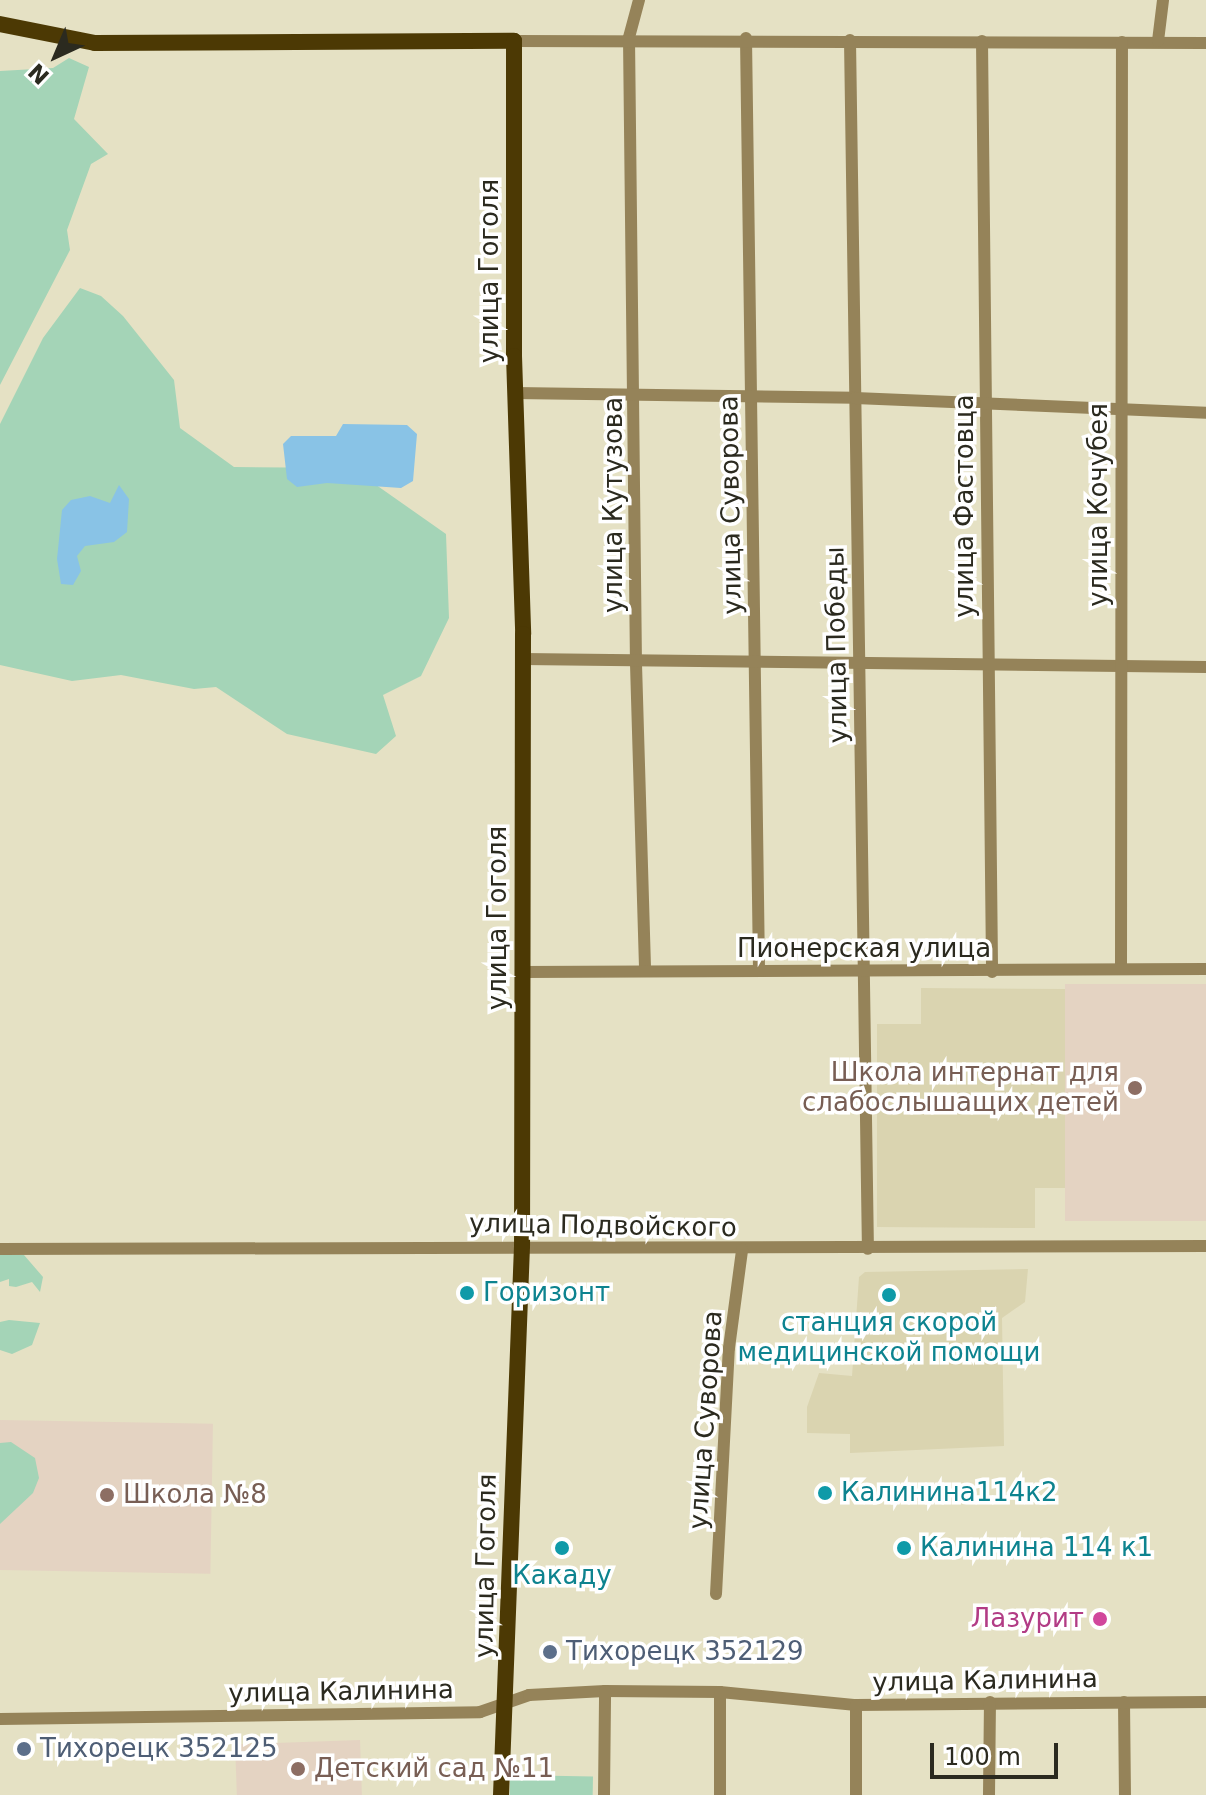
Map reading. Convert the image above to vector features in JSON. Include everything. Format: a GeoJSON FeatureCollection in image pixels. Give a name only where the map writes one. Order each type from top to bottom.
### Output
{"type":"FeatureCollection","features":[{"type":"Feature","properties":{"kind":"main road"},"geometry":{"type":"LineString","coordinates":[[0,24],[95,43],[514,41]]}},
{"type":"Feature","properties":{"kind":"main road","name":"улица Гоголя"},"geometry":{"type":"LineString","coordinates":[[501,1795],[508,1699],[511,1437],[522,1246],[523,659],[515,393],[514,41]]}},
{"type":"Feature","properties":{"kind":"street","name":"улица Кутузова"},"geometry":{"type":"LineString","coordinates":[[639,0],[629,38],[636,394],[636,664],[645,971]]}},
{"type":"Feature","properties":{"kind":"street"},"geometry":{"type":"LineString","coordinates":[[1158,41],[1163,0]]}},
{"type":"Feature","properties":{"kind":"street"},"geometry":{"type":"LineString","coordinates":[[514,41],[746,38],[1206,43]]}},
{"type":"Feature","properties":{"kind":"street","name":"улица Суворова"},"geometry":{"type":"LineString","coordinates":[[746,38],[759,971]]}},
{"type":"Feature","properties":{"kind":"street","name":"улица Победы"},"geometry":{"type":"LineString","coordinates":[[850,40],[868,1249]]}},
{"type":"Feature","properties":{"kind":"street","name":"улица Фастовца"},"geometry":{"type":"LineString","coordinates":[[982,41],[992,972]]}},
{"type":"Feature","properties":{"kind":"street","name":"улица Кочубея"},"geometry":{"type":"LineString","coordinates":[[1121,968],[1122,42]]}},
{"type":"Feature","properties":{"kind":"street"},"geometry":{"type":"LineString","coordinates":[[515,393],[855,398],[1206,413]]}},
{"type":"Feature","properties":{"kind":"street"},"geometry":{"type":"LineString","coordinates":[[523,659],[756,666],[1206,667]]}},
{"type":"Feature","properties":{"kind":"street","name":"Пионерская улица"},"geometry":{"type":"LineString","coordinates":[[522,972],[1206,969]]}},
{"type":"Feature","properties":{"kind":"street","name":"улица Подвойского"},"geometry":{"type":"LineString","coordinates":[[0,1249],[522,1246],[742,1250],[1206,1246]]}},
{"type":"Feature","properties":{"kind":"street","name":"улица Суворова"},"geometry":{"type":"LineString","coordinates":[[716,1594],[729,1348],[742,1250]]}},
{"type":"Feature","properties":{"kind":"street"},"geometry":{"type":"LineString","coordinates":[[604,1795],[605,1691]]}},
{"type":"Feature","properties":{"kind":"street","name":"улица Калинина"},"geometry":{"type":"LineString","coordinates":[[0,1719],[480,1712],[508,1699],[605,1691],[720,1692],[856,1705],[1206,1702]]}},
{"type":"Feature","properties":{"kind":"street"},"geometry":{"type":"LineString","coordinates":[[720,1692],[720,1795]]}},
{"type":"Feature","properties":{"kind":"street"},"geometry":{"type":"LineString","coordinates":[[989,1795],[990,1702]]}},
{"type":"Feature","properties":{"kind":"street"},"geometry":{"type":"LineString","coordinates":[[1124,1702],[1125,1795]]}},
{"type":"Feature","properties":{"kind":"street"},"geometry":{"type":"LineString","coordinates":[[856,1705],[856,1795]]}},
{"type":"Feature","properties":{"kind":"shaded area","name":"Школа интернат для слабослышащих детей"},"geometry":{"type":"Polygon","coordinates":[[[1065,984],[1206,984],[1206,1221],[1065,1221],[1065,984]]]}},
{"type":"Feature","properties":{"kind":"shaded area"},"geometry":{"type":"Polygon","coordinates":[[[921,988],[1065,989],[1065,1188],[1035,1188],[1035,1228],[877,1227],[877,1024],[921,1024],[921,988]]]}},
{"type":"Feature","properties":{"kind":"shaded area"},"geometry":{"type":"Polygon","coordinates":[[[1028,1269],[1025,1302],[1002,1318],[1004,1446],[850,1453],[850,1434],[807,1433],[807,1407],[819,1373],[852,1376],[859,1277],[865,1272],[1028,1269]]]}},
{"type":"Feature","properties":{"kind":"shaded area","name":"Школа №8"},"geometry":{"type":"Polygon","coordinates":[[[0,1420],[213,1424],[210,1574],[0,1570],[0,1420]]]}},
{"type":"Feature","properties":{"kind":"shaded area","name":"Детский сад №11"},"geometry":{"type":"Polygon","coordinates":[[[360,1740],[362,1795],[237,1795],[235,1744],[360,1740]]]}},
{"type":"Feature","properties":{"kind":"green space"},"geometry":{"type":"Polygon","coordinates":[[[69,58],[89,67],[74,119],[108,154],[91,164],[67,230],[70,250],[0,385],[0,71],[53,68],[69,58]]]}},
{"type":"Feature","properties":{"kind":"green space"},"geometry":{"type":"Polygon","coordinates":[[[80,288],[101,296],[123,316],[174,380],[180,428],[234,467],[352,468],[446,534],[449,618],[421,676],[383,695],[396,736],[376,754],[287,734],[216,687],[194,689],[121,675],[72,681],[0,665],[0,424],[43,338],[80,288]]]}},
{"type":"Feature","properties":{"kind":"green space"},"geometry":{"type":"Polygon","coordinates":[[[0,1255],[24,1255],[43,1277],[40,1292],[32,1282],[16,1287],[9,1286],[9,1279],[0,1282],[0,1255]]]}},
{"type":"Feature","properties":{"kind":"green space"},"geometry":{"type":"Polygon","coordinates":[[[0,1322],[40,1323],[32,1345],[12,1354],[0,1350],[0,1322]]]}},
{"type":"Feature","properties":{"kind":"green space"},"geometry":{"type":"Polygon","coordinates":[[[11,1442],[35,1458],[39,1478],[33,1493],[0,1524],[0,1443],[11,1442]]]}},
{"type":"Feature","properties":{"kind":"green space"},"geometry":{"type":"Polygon","coordinates":[[[510,1775],[593,1776],[593,1795],[510,1795],[510,1775]]]}},
{"type":"Feature","properties":{"kind":"water"},"geometry":{"type":"Polygon","coordinates":[[[343,424],[407,425],[417,434],[413,481],[401,488],[327,483],[297,487],[287,479],[283,444],[291,436],[336,436],[343,424]]]}},
{"type":"Feature","properties":{"kind":"water"},"geometry":{"type":"Polygon","coordinates":[[[119,485],[129,499],[127,532],[114,542],[85,546],[77,556],[81,571],[73,585],[61,584],[57,559],[62,510],[71,500],[90,496],[110,503],[119,485]]]}},
{"type":"Feature","properties":{"kind":"place","name":"Школа интернат для слабослышащих детей"},"geometry":{"type":"Point","coordinates":[1135,1088]}},
{"type":"Feature","properties":{"kind":"place","name":"Горизонт"},"geometry":{"type":"Point","coordinates":[467,1293]}},
{"type":"Feature","properties":{"kind":"place","name":"станция скорой медицинской помощи"},"geometry":{"type":"Point","coordinates":[889,1295]}},
{"type":"Feature","properties":{"kind":"place","name":"Калинина114к2"},"geometry":{"type":"Point","coordinates":[825,1493]}},
{"type":"Feature","properties":{"kind":"place","name":"Школа №8"},"geometry":{"type":"Point","coordinates":[107,1495]}},
{"type":"Feature","properties":{"kind":"place","name":"Какаду"},"geometry":{"type":"Point","coordinates":[562,1548]}},
{"type":"Feature","properties":{"kind":"place","name":"Калинина 114 к1"},"geometry":{"type":"Point","coordinates":[904,1548]}},
{"type":"Feature","properties":{"kind":"place","name":"Лазурит"},"geometry":{"type":"Point","coordinates":[1100,1619]}},
{"type":"Feature","properties":{"kind":"place","name":"Тихорецк 352129"},"geometry":{"type":"Point","coordinates":[550,1652]}},
{"type":"Feature","properties":{"kind":"place","name":"Тихорецк 352125"},"geometry":{"type":"Point","coordinates":[24,1749]}},
{"type":"Feature","properties":{"kind":"place","name":"Детский сад №11"},"geometry":{"type":"Point","coordinates":[298,1769]}}]}
